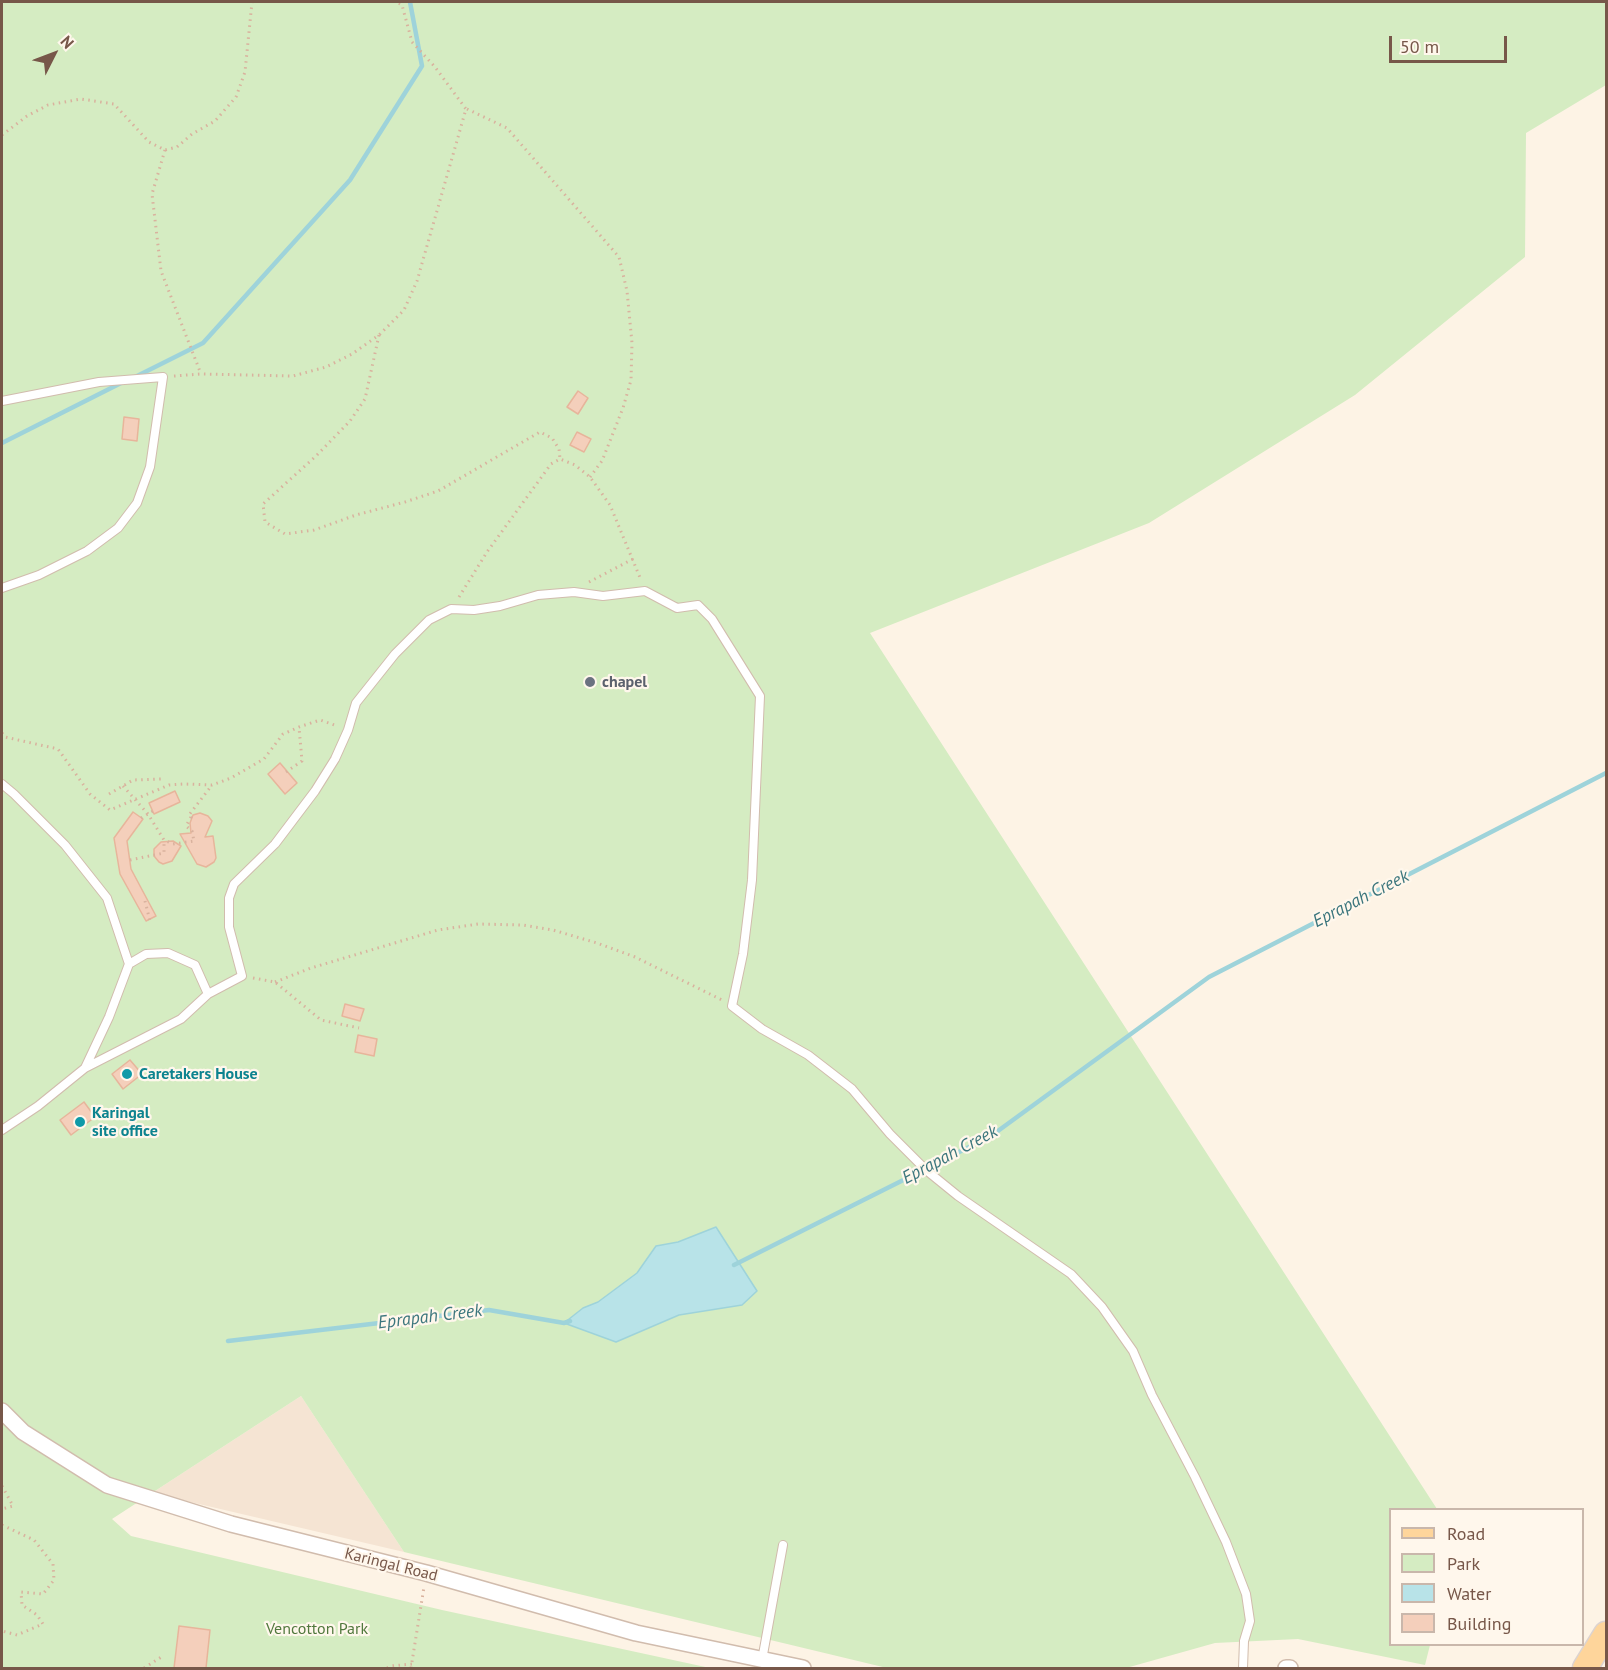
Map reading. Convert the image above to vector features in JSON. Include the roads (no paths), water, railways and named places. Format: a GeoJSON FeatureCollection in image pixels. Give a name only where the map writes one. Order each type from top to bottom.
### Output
{"type":"FeatureCollection","features":[{"type":"Feature","properties":{"kind":"main road"},"geometry":{"type":"LineString","coordinates":[[1585,1668],[1606,1634]]}},
{"type":"Feature","properties":{"kind":"street","name":"Karingal Road"},"geometry":{"type":"LineString","coordinates":[[2,1411],[23,1432],[107,1485],[231,1524],[426,1573],[636,1633],[803,1668]]}},
{"type":"Feature","properties":{"kind":"lane"},"geometry":{"type":"LineString","coordinates":[[2,401],[99,382],[163,377],[150,467],[137,502],[118,528],[87,551],[39,575],[2,588]]}},
{"type":"Feature","properties":{"kind":"lane"},"geometry":{"type":"LineString","coordinates":[[2,1130],[38,1106],[86,1068],[181,1019],[208,994],[242,976],[229,927],[229,898],[234,884],[275,844],[315,791],[335,759],[348,730],[356,703],[395,654],[429,620],[451,609],[474,610],[500,606],[538,595],[574,592],[603,596],[645,591],[677,608],[698,605],[712,619],[760,696],[758,788],[752,880],[743,954],[732,1006],[762,1029],[808,1055],[852,1089],[890,1134],[926,1170],[976,1209],[1071,1274],[1102,1307],[1132,1351],[1226,1542],[1246,1594],[1250,1621],[1244,1641],[1242,1668]]}},
{"type":"Feature","properties":{"kind":"lane"},"geometry":{"type":"LineString","coordinates":[[2,784],[65,845],[107,898],[129,964]]}},
{"type":"Feature","properties":{"kind":"lane"},"geometry":{"type":"LineString","coordinates":[[86,1068],[129,964],[146,954],[168,953],[195,965],[208,994]]}},
{"type":"Feature","properties":{"kind":"lane"},"geometry":{"type":"LineString","coordinates":[[762,1660],[783,1545]]}},
{"type":"Feature","properties":{"kind":"water"},"geometry":{"type":"Polygon","coordinates":[[[716,1227],[757,1291],[742,1305],[679,1315],[616,1342],[564,1323],[583,1308],[598,1302],[637,1273],[656,1246],[678,1242],[716,1227]]]}},
{"type":"Feature","properties":{"kind":"waterway"},"geometry":{"type":"LineString","coordinates":[[133,378],[203,343],[350,180],[422,66],[410,2]]}},
{"type":"Feature","properties":{"kind":"waterway"},"geometry":{"type":"LineString","coordinates":[[2,443],[125,381]]}},
{"type":"Feature","properties":{"kind":"waterway","name":"Eprapah Creek"},"geometry":{"type":"LineString","coordinates":[[734,1265],[991,1136],[1209,977],[1606,773]]}},
{"type":"Feature","properties":{"kind":"waterway","name":"Eprapah Creek"},"geometry":{"type":"LineString","coordinates":[[228,1341],[489,1310],[564,1323],[570,1321]]}},
{"type":"Feature","properties":{"kind":"place","name":"chapel"},"geometry":{"type":"Point","coordinates":[590,682]}},
{"type":"Feature","properties":{"kind":"place","name":"Caretakers House"},"geometry":{"type":"Point","coordinates":[127,1074]}},
{"type":"Feature","properties":{"kind":"place","name":"Karingal site office"},"geometry":{"type":"Point","coordinates":[80,1122]}},
{"type":"Feature","properties":{"kind":"park label","name":"Vencotton Park"},"geometry":{"type":"Point","coordinates":[317,1629]}}]}
